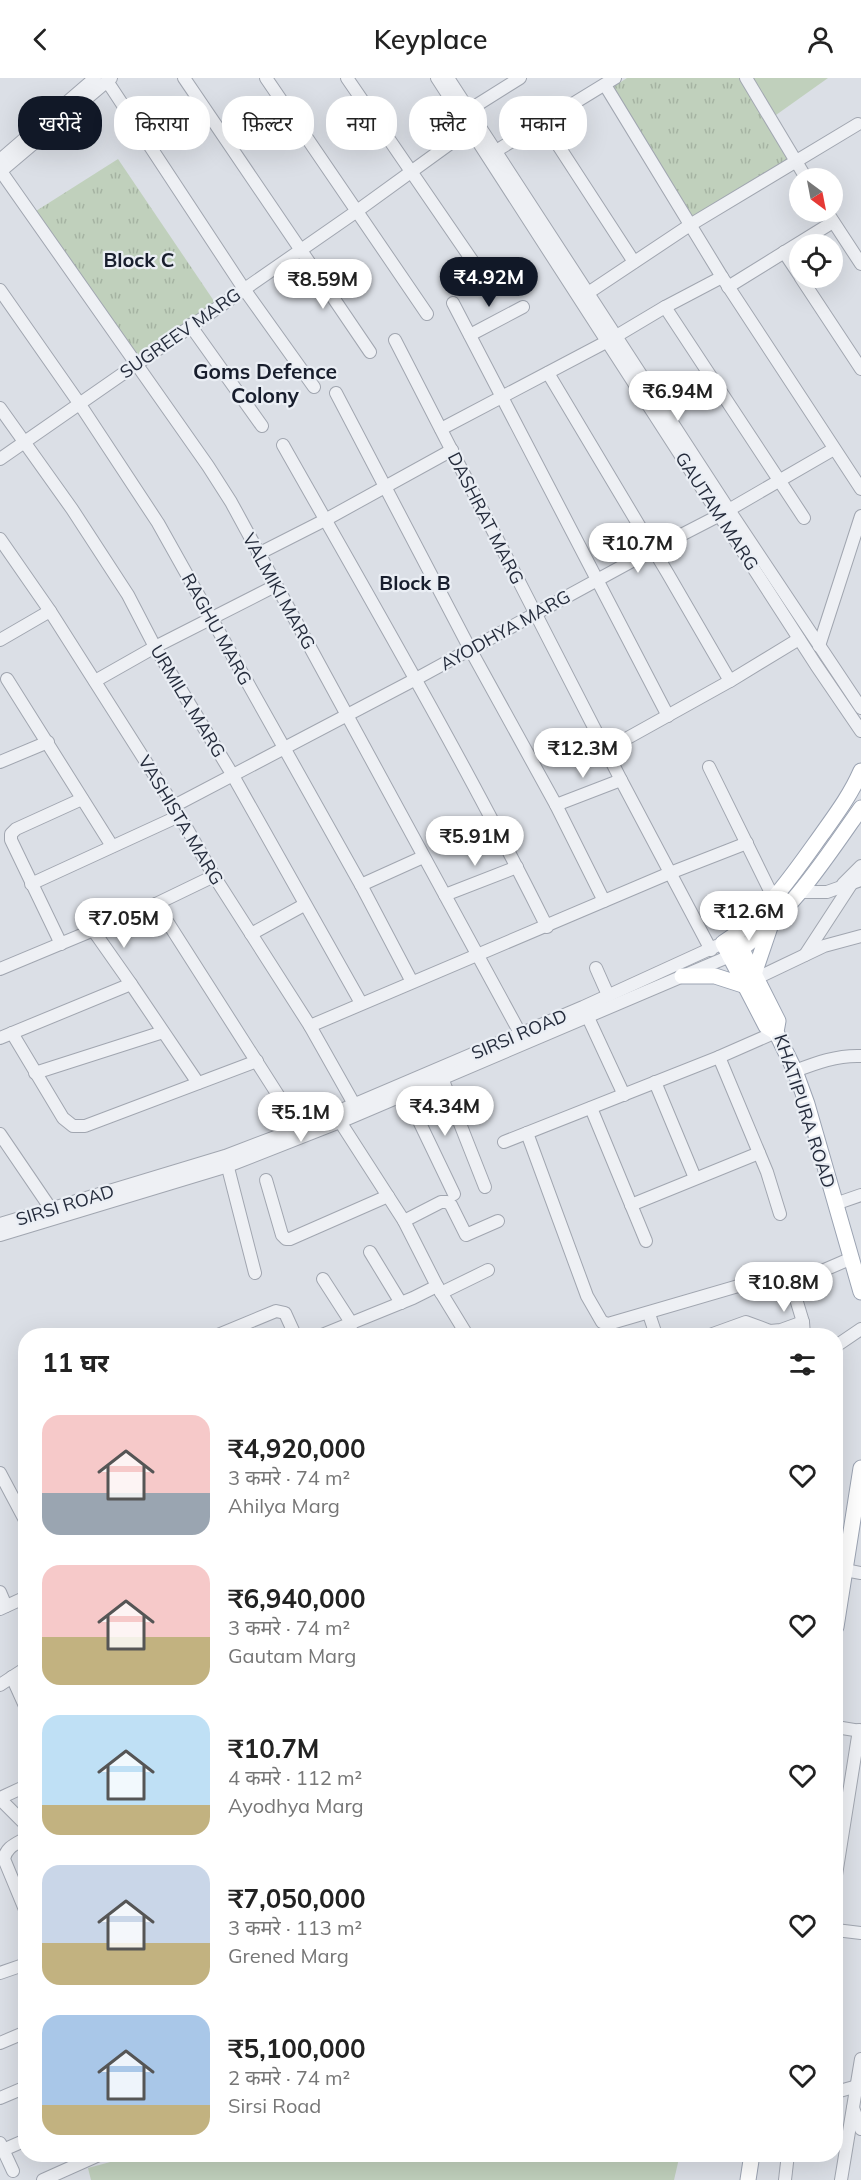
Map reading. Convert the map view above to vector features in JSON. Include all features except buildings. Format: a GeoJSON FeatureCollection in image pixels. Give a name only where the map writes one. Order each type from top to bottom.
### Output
{"type":"FeatureCollection","features":[{"type":"Feature","properties":{"kind":"main road","name":"SIRSI ROAD"},"geometry":{"type":"LineString","coordinates":[[728,947],[793,875],[853,789],[861,771]]}},
{"type":"Feature","properties":{"kind":"main road","name":"SIRSI ROAD"},"geometry":{"type":"LineString","coordinates":[[728,947],[772,921],[801,892],[861,808]]}},
{"type":"Feature","properties":{"kind":"main road"},"geometry":{"type":"LineString","coordinates":[[682,976],[752,979],[772,921]]}},
{"type":"Feature","properties":{"kind":"main road","name":"KHATIPURA ROAD"},"geometry":{"type":"LineString","coordinates":[[728,947],[752,979],[766,1026],[776,1032],[795,1071],[807,1104],[861,1292]]}},
{"type":"Feature","properties":{"kind":"main road"},"geometry":{"type":"LineString","coordinates":[[843,1583],[858,1501],[861,1468]]}},
{"type":"Feature","properties":{"kind":"main road"},"geometry":{"type":"LineString","coordinates":[[748,2180],[751,2162]]}},
{"type":"Feature","properties":{"kind":"street"},"geometry":{"type":"LineString","coordinates":[[184,78],[370,352]]}},
{"type":"Feature","properties":{"kind":"street"},"geometry":{"type":"LineString","coordinates":[[266,78],[427,314]]}},
{"type":"Feature","properties":{"kind":"street"},"geometry":{"type":"LineString","coordinates":[[347,78],[480,272]]}},
{"type":"Feature","properties":{"kind":"street","name":"GAUTAM MARG"},"geometry":{"type":"LineString","coordinates":[[437,78],[451,96]]}},
{"type":"Feature","properties":{"kind":"street","name":"GAUTAM MARG"},"geometry":{"type":"LineString","coordinates":[[448,78],[460,96]]}},
{"type":"Feature","properties":{"kind":"street"},"geometry":{"type":"LineString","coordinates":[[487,99],[520,78]]}},
{"type":"Feature","properties":{"kind":"street"},"geometry":{"type":"LineString","coordinates":[[746,78],[799,168]]}},
{"type":"Feature","properties":{"kind":"street"},"geometry":{"type":"LineString","coordinates":[[0,168],[98,81],[314,387]]}},
{"type":"Feature","properties":{"kind":"street"},"geometry":{"type":"LineString","coordinates":[[585,96],[610,81],[690,225],[725,282],[861,489]]}},
{"type":"Feature","properties":{"kind":"street"},"geometry":{"type":"LineString","coordinates":[[588,293],[690,225],[858,124]]}},
{"type":"Feature","properties":{"kind":"street","name":"GAUTAM MARG"},"geometry":{"type":"LineString","coordinates":[[487,147],[725,513],[861,708]]}},
{"type":"Feature","properties":{"kind":"street"},"geometry":{"type":"LineString","coordinates":[[491,154],[499,149]]}},
{"type":"Feature","properties":{"kind":"street","name":"SUGREEV MARG"},"geometry":{"type":"LineString","coordinates":[[0,459],[357,211],[440,150]]}},
{"type":"Feature","properties":{"kind":"street"},"geometry":{"type":"LineString","coordinates":[[561,150],[633,262]]}},
{"type":"Feature","properties":{"kind":"street","name":"GAUTAM MARG"},"geometry":{"type":"LineString","coordinates":[[491,154],[588,293],[612,339]]}},
{"type":"Feature","properties":{"kind":"street","name":"VALMIKI MARG"},"geometry":{"type":"LineString","coordinates":[[0,168],[231,502],[520,1033]]}},
{"type":"Feature","properties":{"kind":"street"},"geometry":{"type":"LineString","coordinates":[[441,429],[612,339],[664,308],[725,282],[784,252],[823,222]]}},
{"type":"Feature","properties":{"kind":"street"},"geometry":{"type":"LineString","coordinates":[[833,222],[861,264]]}},
{"type":"Feature","properties":{"kind":"street"},"geometry":{"type":"LineString","coordinates":[[784,252],[789,260]]}},
{"type":"Feature","properties":{"kind":"street"},"geometry":{"type":"LineString","coordinates":[[807,288],[861,369]]}},
{"type":"Feature","properties":{"kind":"street","name":"RAGHU MARG"},"geometry":{"type":"LineString","coordinates":[[0,290],[79,403],[158,523],[361,885],[412,982]]}},
{"type":"Feature","properties":{"kind":"street"},"geometry":{"type":"LineString","coordinates":[[453,303],[668,716]]}},
{"type":"Feature","properties":{"kind":"street"},"geometry":{"type":"LineString","coordinates":[[470,335],[523,307]]}},
{"type":"Feature","properties":{"kind":"street"},"geometry":{"type":"LineString","coordinates":[[664,308],[804,518]]}},
{"type":"Feature","properties":{"kind":"street"},"geometry":{"type":"LineString","coordinates":[[190,325],[262,426]]}},
{"type":"Feature","properties":{"kind":"street","name":"DASHRAT MARG"},"geometry":{"type":"LineString","coordinates":[[395,340],[670,873],[728,947]]}},
{"type":"Feature","properties":{"kind":"street"},"geometry":{"type":"LineString","coordinates":[[548,373],[730,681]]}},
{"type":"Feature","properties":{"kind":"street"},"geometry":{"type":"LineString","coordinates":[[336,393],[470,649],[556,805],[604,901]]}},
{"type":"Feature","properties":{"kind":"street","name":"URMILA MARG"},"geometry":{"type":"LineString","coordinates":[[0,408],[102,552],[155,647],[232,774],[361,1003]]}},
{"type":"Feature","properties":{"kind":"street"},"geometry":{"type":"LineString","coordinates":[[283,445],[517,867],[547,927]]}},
{"type":"Feature","properties":{"kind":"street","name":"AYODHYA MARG"},"geometry":{"type":"LineString","coordinates":[[31,884],[112,846],[177,811],[232,774],[414,680],[598,579],[725,513],[834,449]]}},
{"type":"Feature","properties":{"kind":"street"},"geometry":{"type":"LineString","coordinates":[[258,554],[452,450]]}},
{"type":"Feature","properties":{"kind":"street","name":"GAUTAM MARG"},"geometry":{"type":"LineString","coordinates":[[725,513],[799,639],[861,731]]}},
{"type":"Feature","properties":{"kind":"street"},"geometry":{"type":"LineString","coordinates":[[819,646],[861,516]]}},
{"type":"Feature","properties":{"kind":"street","name":"VASHISTA MARG"},"geometry":{"type":"LineString","coordinates":[[0,539],[50,611],[177,811],[214,876],[310,1026],[354,1104]]}},
{"type":"Feature","properties":{"kind":"street"},"geometry":{"type":"LineString","coordinates":[[95,681],[155,647],[275,586]]}},
{"type":"Feature","properties":{"kind":"street"},"geometry":{"type":"LineString","coordinates":[[0,640],[50,611]]}},
{"type":"Feature","properties":{"kind":"street"},"geometry":{"type":"LineString","coordinates":[[606,750],[730,681],[799,639]]}},
{"type":"Feature","properties":{"kind":"street"},"geometry":{"type":"LineString","coordinates":[[7,679],[112,846]]}},
{"type":"Feature","properties":{"kind":"street"},"geometry":{"type":"LineString","coordinates":[[0,762],[48,742]]}},
{"type":"Feature","properties":{"kind":"street"},"geometry":{"type":"LineString","coordinates":[[709,767],[774,898]]}},
{"type":"Feature","properties":{"kind":"street"},"geometry":{"type":"LineString","coordinates":[[556,805],[621,780]]}},
{"type":"Feature","properties":{"kind":"street"},"geometry":{"type":"LineString","coordinates":[[61,944],[11,840],[11,834],[16,829],[82,799]]}},
{"type":"Feature","properties":{"kind":"street"},"geometry":{"type":"LineString","coordinates":[[310,1026],[547,927],[570,922],[604,901],[747,843]]}},
{"type":"Feature","properties":{"kind":"street"},"geometry":{"type":"LineString","coordinates":[[361,885],[423,856]]}},
{"type":"Feature","properties":{"kind":"street"},"geometry":{"type":"LineString","coordinates":[[840,887],[861,866]]}},
{"type":"Feature","properties":{"kind":"street"},"geometry":{"type":"LineString","coordinates":[[445,895],[517,867]]}},
{"type":"Feature","properties":{"kind":"street"},"geometry":{"type":"LineString","coordinates":[[1,965],[61,944],[156,904],[214,876]]}},
{"type":"Feature","properties":{"kind":"street"},"geometry":{"type":"LineString","coordinates":[[801,892],[826,892],[857,882]]}},
{"type":"Feature","properties":{"kind":"street"},"geometry":{"type":"LineString","coordinates":[[804,956],[857,882]]}},
{"type":"Feature","properties":{"kind":"street"},"geometry":{"type":"LineString","coordinates":[[156,904],[298,1128]]}},
{"type":"Feature","properties":{"kind":"street"},"geometry":{"type":"LineString","coordinates":[[251,934],[304,905]]}},
{"type":"Feature","properties":{"kind":"street"},"geometry":{"type":"LineString","coordinates":[[93,930],[198,1083]]}},
{"type":"Feature","properties":{"kind":"street"},"geometry":{"type":"LineString","coordinates":[[752,979],[824,946],[861,936]]}},
{"type":"Feature","properties":{"kind":"street","name":"SIRSI ROAD"},"geometry":{"type":"LineString","coordinates":[[0,1224],[226,1161],[298,1128],[337,1118],[354,1104],[520,1033],[586,1012],[682,976],[728,947]]}},
{"type":"Feature","properties":{"kind":"street","name":"SIRSI ROAD"},"geometry":{"type":"LineString","coordinates":[[0,1235],[226,1161],[406,1094],[586,1012],[608,995],[728,947]]}},
{"type":"Feature","properties":{"kind":"street"},"geometry":{"type":"LineString","coordinates":[[596,968],[608,995]]}},
{"type":"Feature","properties":{"kind":"street"},"geometry":{"type":"LineString","coordinates":[[131,984],[6,1036],[35,1073],[63,1118],[73,1126],[85,1126],[257,1061]]}},
{"type":"Feature","properties":{"kind":"street"},"geometry":{"type":"LineString","coordinates":[[586,1012],[624,1095]]}},
{"type":"Feature","properties":{"kind":"street"},"geometry":{"type":"LineString","coordinates":[[35,1073],[163,1032]]}},
{"type":"Feature","properties":{"kind":"street"},"geometry":{"type":"LineString","coordinates":[[504,1142],[776,1032]]}},
{"type":"Feature","properties":{"kind":"street"},"geometry":{"type":"LineString","coordinates":[[795,1071],[846,1056],[861,1056]]}},
{"type":"Feature","properties":{"kind":"street"},"geometry":{"type":"LineString","coordinates":[[718,1057],[759,1153],[780,1214]]}},
{"type":"Feature","properties":{"kind":"street"},"geometry":{"type":"LineString","coordinates":[[442,1078],[485,1187]]}},
{"type":"Feature","properties":{"kind":"street"},"geometry":{"type":"LineString","coordinates":[[655,1082],[695,1178]]}},
{"type":"Feature","properties":{"kind":"street"},"geometry":{"type":"LineString","coordinates":[[406,1094],[454,1194]]}},
{"type":"Feature","properties":{"kind":"street"},"geometry":{"type":"LineString","coordinates":[[591,1108],[646,1241]]}},
{"type":"Feature","properties":{"kind":"street"},"geometry":{"type":"LineString","coordinates":[[337,1118],[404,1221],[439,1290],[462,1328]]}},
{"type":"Feature","properties":{"kind":"street"},"geometry":{"type":"LineString","coordinates":[[527,1133],[587,1296],[602,1322],[608,1324],[649,1314],[776,1275],[783,1277],[793,1289],[803,1328]]}},
{"type":"Feature","properties":{"kind":"street"},"geometry":{"type":"LineString","coordinates":[[0,1134],[51,1209]]}},
{"type":"Feature","properties":{"kind":"street"},"geometry":{"type":"LineString","coordinates":[[631,1205],[759,1153]]}},
{"type":"Feature","properties":{"kind":"street"},"geometry":{"type":"LineString","coordinates":[[226,1161],[255,1273]]}},
{"type":"Feature","properties":{"kind":"street"},"geometry":{"type":"LineString","coordinates":[[266,1180],[282,1235],[290,1239],[388,1196]]}},
{"type":"Feature","properties":{"kind":"street"},"geometry":{"type":"LineString","coordinates":[[835,1204],[861,1195]]}},
{"type":"Feature","properties":{"kind":"street"},"geometry":{"type":"LineString","coordinates":[[404,1221],[441,1202],[451,1205],[466,1235],[498,1221]]}},
{"type":"Feature","properties":{"kind":"street"},"geometry":{"type":"LineString","coordinates":[[370,1252],[400,1303]]}},
{"type":"Feature","properties":{"kind":"street"},"geometry":{"type":"LineString","coordinates":[[793,1289],[815,1274],[852,1258]]}},
{"type":"Feature","properties":{"kind":"street"},"geometry":{"type":"LineString","coordinates":[[341,1328],[488,1270]]}},
{"type":"Feature","properties":{"kind":"street"},"geometry":{"type":"LineString","coordinates":[[323,1279],[352,1324]]}},
{"type":"Feature","properties":{"kind":"street"},"geometry":{"type":"LineString","coordinates":[[235,1328],[276,1311],[285,1313],[292,1328]]}},
{"type":"Feature","properties":{"kind":"street"},"geometry":{"type":"LineString","coordinates":[[649,1314],[654,1328]]}},
{"type":"Feature","properties":{"kind":"street"},"geometry":{"type":"LineString","coordinates":[[746,1322],[750,1328]]}},
{"type":"Feature","properties":{"kind":"street"},"geometry":{"type":"LineString","coordinates":[[729,1328],[746,1322],[762,1328]]}},
{"type":"Feature","properties":{"kind":"street"},"geometry":{"type":"LineString","coordinates":[[786,1328],[803,1322]]}},
{"type":"Feature","properties":{"kind":"street"},"geometry":{"type":"LineString","coordinates":[[843,1341],[861,1329]]}},
{"type":"Feature","properties":{"kind":"street"},"geometry":{"type":"LineString","coordinates":[[0,1473],[18,1505]]}},
{"type":"Feature","properties":{"kind":"street"},"geometry":{"type":"LineString","coordinates":[[845,1570],[861,1573]]}},
{"type":"Feature","properties":{"kind":"street"},"geometry":{"type":"LineString","coordinates":[[0,1592],[3,1607],[18,1600]]}},
{"type":"Feature","properties":{"kind":"street"},"geometry":{"type":"LineString","coordinates":[[0,1684],[18,1673]]}},
{"type":"Feature","properties":{"kind":"street"},"geometry":{"type":"LineString","coordinates":[[12,1677],[18,1690]]}},
{"type":"Feature","properties":{"kind":"street"},"geometry":{"type":"LineString","coordinates":[[843,1727],[860,1731],[843,1833]]}},
{"type":"Feature","properties":{"kind":"street"},"geometry":{"type":"LineString","coordinates":[[18,1790],[0,1798],[18,1817]]}},
{"type":"Feature","properties":{"kind":"street"},"geometry":{"type":"LineString","coordinates":[[18,1842],[10,1847],[4,1859],[18,1893]]}},
{"type":"Feature","properties":{"kind":"street"},"geometry":{"type":"LineString","coordinates":[[843,1931],[861,1932]]}},
{"type":"Feature","properties":{"kind":"street"},"geometry":{"type":"LineString","coordinates":[[0,1973],[18,1967]]}},
{"type":"Feature","properties":{"kind":"street"},"geometry":{"type":"LineString","coordinates":[[0,2043],[18,2035]]}},
{"type":"Feature","properties":{"kind":"street"},"geometry":{"type":"LineString","coordinates":[[841,2180],[853,2107],[859,2086],[861,2059]]}},
{"type":"Feature","properties":{"kind":"street"},"geometry":{"type":"LineString","coordinates":[[843,2089],[859,2086]]}},
{"type":"Feature","properties":{"kind":"street"},"geometry":{"type":"LineString","coordinates":[[0,2098],[18,2090]]}},
{"type":"Feature","properties":{"kind":"street"},"geometry":{"type":"LineString","coordinates":[[853,2107],[861,2129]]}},
{"type":"Feature","properties":{"kind":"street"},"geometry":{"type":"LineString","coordinates":[[13,2171],[1,2147],[18,2142]]}},
{"type":"Feature","properties":{"kind":"street"},"geometry":{"type":"LineString","coordinates":[[43,2180],[83,2162]]}},
{"type":"Feature","properties":{"kind":"street"},"geometry":{"type":"LineString","coordinates":[[785,2180],[787,2162]]}},
{"type":"Feature","properties":{"kind":"green space"},"geometry":{"type":"Polygon","coordinates":[[[627,78],[742,78],[793,159],[694,219],[613,87],[627,78]]]}},
{"type":"Feature","properties":{"kind":"green space"},"geometry":{"type":"Polygon","coordinates":[[[753,78],[828,78],[776,115],[753,78]]]}},
{"type":"Feature","properties":{"kind":"green space"},"geometry":{"type":"Polygon","coordinates":[[[118,159],[216,304],[137,356],[36,211],[118,159]]]}},
{"type":"Feature","properties":{"kind":"green space"},"geometry":{"type":"Polygon","coordinates":[[[110,2162],[678,2162],[674,2180],[91,2180],[88,2168],[110,2162]]]}},
{"type":"Feature","properties":{"kind":"district","name":"Block C"},"geometry":{"type":"Point","coordinates":[139,259]}},
{"type":"Feature","properties":{"kind":"district","name":"Goms Defence Colony"},"geometry":{"type":"Point","coordinates":[265,383]}},
{"type":"Feature","properties":{"kind":"district","name":"Block B"},"geometry":{"type":"Point","coordinates":[415,582]}}]}
